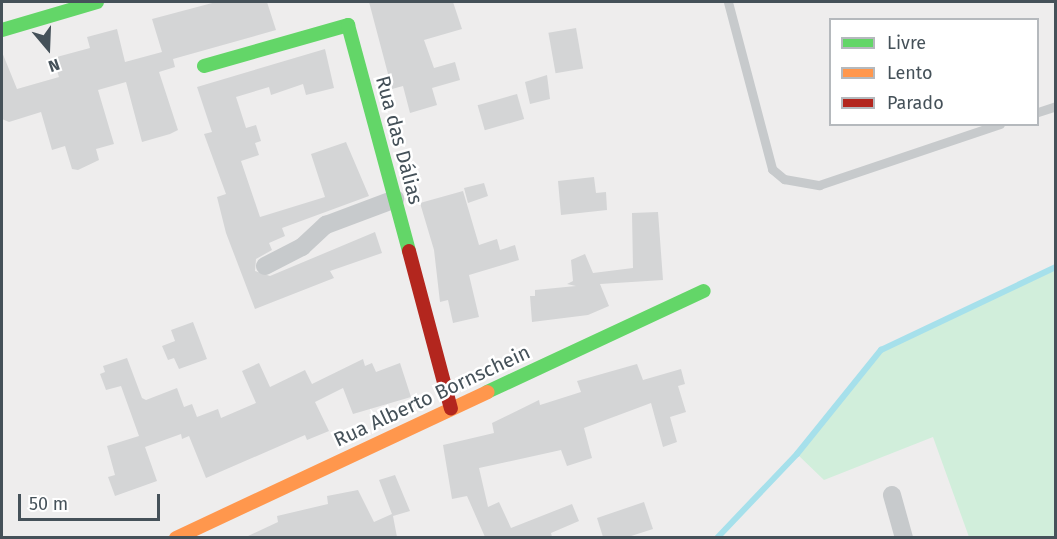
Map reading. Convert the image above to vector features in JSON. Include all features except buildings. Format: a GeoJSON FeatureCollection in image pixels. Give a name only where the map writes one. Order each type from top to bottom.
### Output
{"type":"FeatureCollection","features":[{"type":"Feature","properties":{"kind":"street"},"geometry":{"type":"LineString","coordinates":[[2,30],[97,2]]}},
{"type":"Feature","properties":{"kind":"street","name":"Rua das Dálias"},"geometry":{"type":"LineString","coordinates":[[204,66],[348,25],[452,409]]}},
{"type":"Feature","properties":{"kind":"street"},"geometry":{"type":"LineString","coordinates":[[265,266],[302,247],[326,225],[395,199]]}},
{"type":"Feature","properties":{"kind":"street","name":"Rua Alberto Bornschein"},"geometry":{"type":"LineString","coordinates":[[176,537],[704,291]]}},
{"type":"Feature","properties":{"kind":"street"},"geometry":{"type":"LineString","coordinates":[[892,495],[904,537]]}},
{"type":"Feature","properties":{"kind":"lane"},"geometry":{"type":"LineString","coordinates":[[728,2],[772,169],[784,179],[819,185],[994,126]]}},
{"type":"Feature","properties":{"kind":"lane"},"geometry":{"type":"LineString","coordinates":[[1039,112],[1056,106]]}},
{"type":"Feature","properties":{"kind":"green space"},"geometry":{"type":"Polygon","coordinates":[[[1055,267],[1055,537],[969,537],[933,437],[824,480],[797,454],[881,350],[1055,267]]]}},
{"type":"Feature","properties":{"kind":"waterway"},"geometry":{"type":"LineString","coordinates":[[717,538],[797,454],[881,350],[1056,267]]}},
{"type":"Feature","properties":{"kind":"traffic: fast"},"geometry":{"type":"LineString","coordinates":[[2,30],[97,2]]}},
{"type":"Feature","properties":{"kind":"traffic: fast"},"geometry":{"type":"LineString","coordinates":[[204,66],[348,25],[409,251]]}},
{"type":"Feature","properties":{"kind":"traffic: fast"},"geometry":{"type":"LineString","coordinates":[[487,392],[704,291]]}},
{"type":"Feature","properties":{"kind":"traffic: slow"},"geometry":{"type":"LineString","coordinates":[[176,538],[487,392]]}},
{"type":"Feature","properties":{"kind":"traffic: jam"},"geometry":{"type":"LineString","coordinates":[[409,251],[451,409]]}}]}
